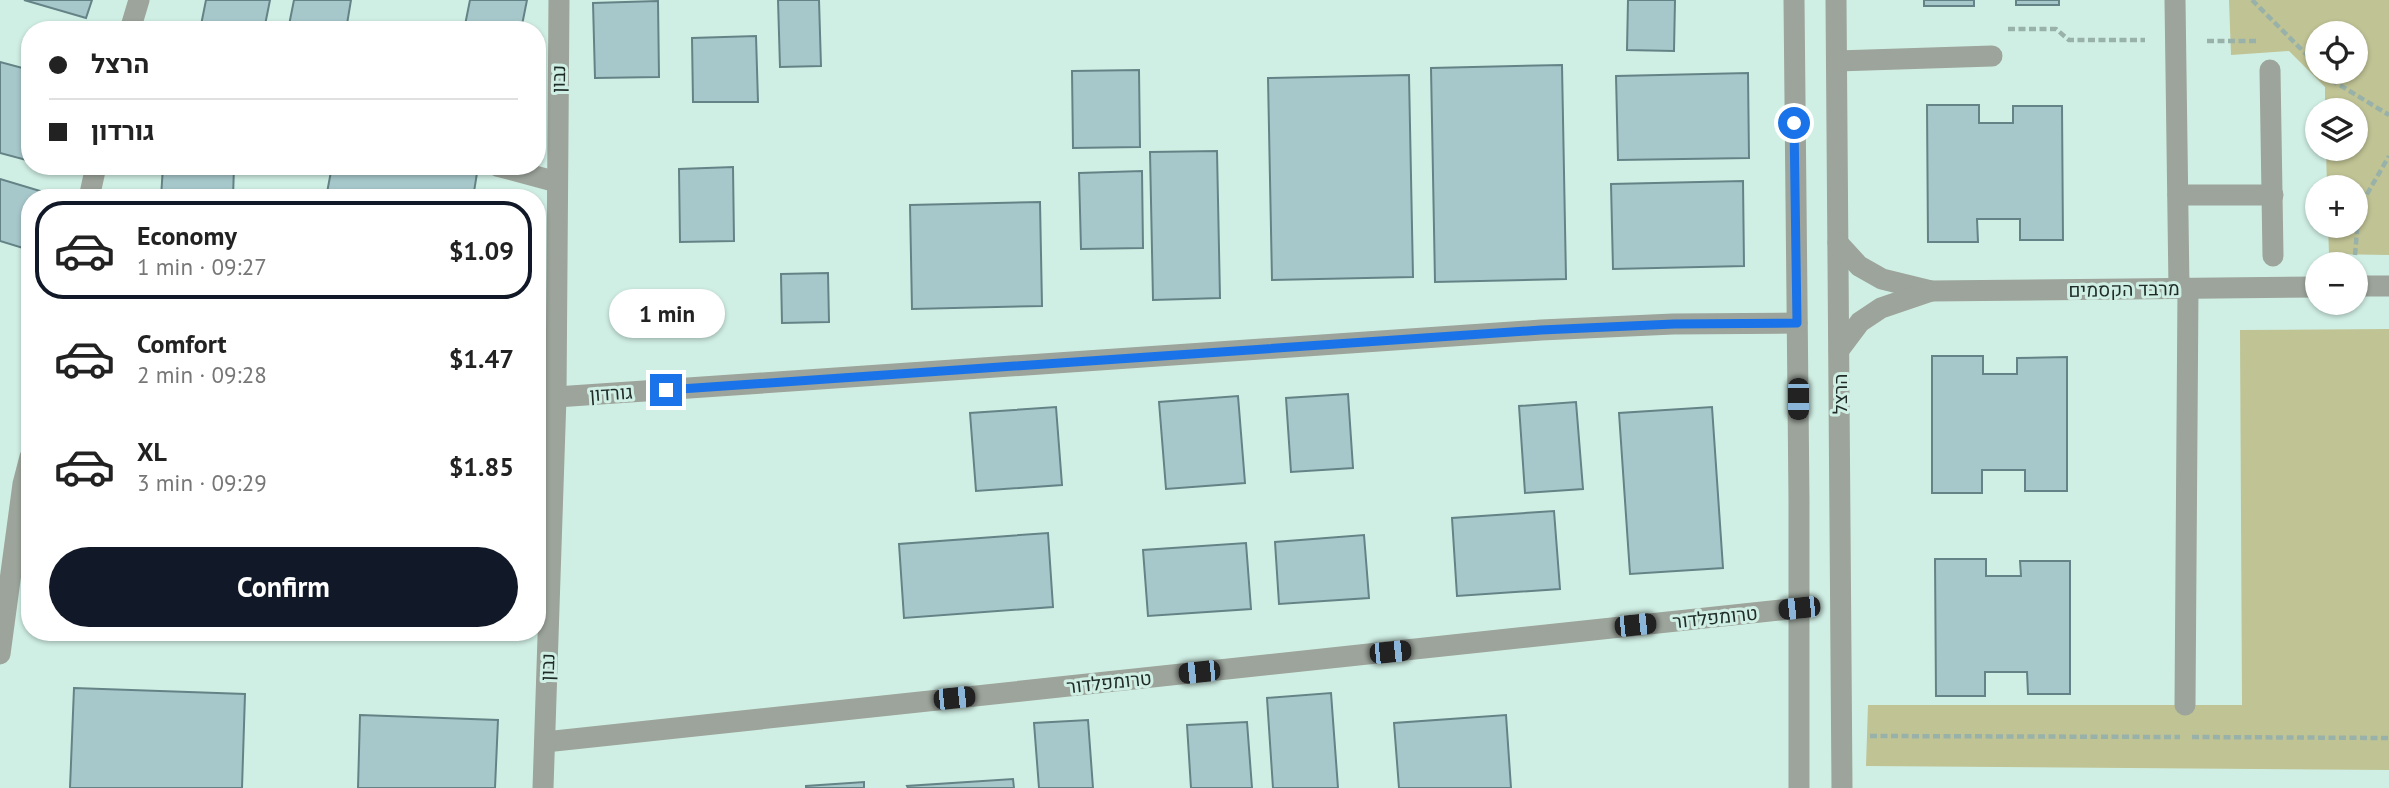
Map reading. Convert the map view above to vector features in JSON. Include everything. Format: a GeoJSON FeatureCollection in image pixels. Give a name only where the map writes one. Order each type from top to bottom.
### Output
{"type":"FeatureCollection","features":[{"type":"Feature","properties":{"kind":"street"},"geometry":{"type":"LineString","coordinates":[[133,21],[139,0]]}},
{"type":"Feature","properties":{"kind":"street","name":"נבון"},"geometry":{"type":"LineString","coordinates":[[543,788],[556,397],[559,0]]}},
{"type":"Feature","properties":{"kind":"street"},"geometry":{"type":"LineString","coordinates":[[1794,0],[1799,788]]}},
{"type":"Feature","properties":{"kind":"street","name":"הרצל"},"geometry":{"type":"LineString","coordinates":[[1836,0],[1842,788]]}},
{"type":"Feature","properties":{"kind":"street"},"geometry":{"type":"LineString","coordinates":[[2175,0],[2178,195],[2184,288],[2185,705]]}},
{"type":"Feature","properties":{"kind":"street"},"geometry":{"type":"LineString","coordinates":[[1837,61],[1992,56]]}},
{"type":"Feature","properties":{"kind":"street"},"geometry":{"type":"LineString","coordinates":[[2270,70],[2273,256]]}},
{"type":"Feature","properties":{"kind":"street"},"geometry":{"type":"LineString","coordinates":[[531,175],[557,182]]}},
{"type":"Feature","properties":{"kind":"street"},"geometry":{"type":"LineString","coordinates":[[2178,195],[2273,195]]}},
{"type":"Feature","properties":{"kind":"street","name":"מרבד הקסמים"},"geometry":{"type":"LineString","coordinates":[[1838,243],[1859,266],[1882,279],[1931,291],[2305,286]]}},
{"type":"Feature","properties":{"kind":"street"},"geometry":{"type":"LineString","coordinates":[[2368,286],[2389,286]]}},
{"type":"Feature","properties":{"kind":"street","name":"מרבד הקסמים"},"geometry":{"type":"LineString","coordinates":[[1839,350],[1860,322],[1881,307],[1931,291]]}},
{"type":"Feature","properties":{"kind":"street","name":"גורדון"},"geometry":{"type":"LineString","coordinates":[[556,397],[1541,330],[1674,324],[1797,323]]}},
{"type":"Feature","properties":{"kind":"street"},"geometry":{"type":"LineString","coordinates":[[0,654],[21,499]]}},
{"type":"Feature","properties":{"kind":"street","name":"טרומפלדור"},"geometry":{"type":"LineString","coordinates":[[545,742],[1799,608]]}},
{"type":"Feature","properties":{"kind":"path"},"geometry":{"type":"LineString","coordinates":[[2252,0],[2305,53]]}},
{"type":"Feature","properties":{"kind":"path"},"geometry":{"type":"LineString","coordinates":[[2001,29],[2056,29],[2069,40],[2267,41]]}},
{"type":"Feature","properties":{"kind":"path"},"geometry":{"type":"LineString","coordinates":[[2280,41],[2293,41]]}},
{"type":"Feature","properties":{"kind":"path"},"geometry":{"type":"LineString","coordinates":[[2338,84],[2389,116]]}},
{"type":"Feature","properties":{"kind":"path"},"geometry":{"type":"LineString","coordinates":[[2356,252],[2360,208],[2389,156]]}},
{"type":"Feature","properties":{"kind":"path"},"geometry":{"type":"LineString","coordinates":[[1842,736],[2389,738]]}},
{"type":"Feature","properties":{"kind":"green space"},"geometry":{"type":"Polygon","coordinates":[[[2229,0],[2389,0],[2389,255],[2329,252],[2328,238],[2368,238],[2368,175],[2327,175],[2326,161],[2368,161],[2368,98],[2325,98],[2325,87],[2322,84],[2368,84],[2368,21],[2305,21],[2305,67],[2289,51],[2231,55],[2229,0]]]}},
{"type":"Feature","properties":{"kind":"green space"},"geometry":{"type":"Polygon","coordinates":[[[2389,329],[2389,770],[1866,766],[1868,705],[2242,705],[2240,330],[2389,329]]]}},
{"type":"Feature","properties":{"kind":"building"},"geometry":{"type":"Polygon","coordinates":[[[24,0],[92,0],[86,18],[24,0]]]}},
{"type":"Feature","properties":{"kind":"building"},"geometry":{"type":"Polygon","coordinates":[[[206,0],[270,0],[266,21],[202,21],[206,0]]]}},
{"type":"Feature","properties":{"kind":"building"},"geometry":{"type":"Polygon","coordinates":[[[294,0],[351,0],[348,21],[290,21],[294,0]]]}},
{"type":"Feature","properties":{"kind":"building"},"geometry":{"type":"Polygon","coordinates":[[[470,0],[527,0],[523,21],[466,21],[470,0]]]}},
{"type":"Feature","properties":{"kind":"building"},"geometry":{"type":"Polygon","coordinates":[[[778,0],[819,0],[821,66],[780,67],[778,0]]]}},
{"type":"Feature","properties":{"kind":"building"},"geometry":{"type":"Polygon","coordinates":[[[1628,0],[1675,0],[1674,51],[1627,50],[1628,0]]]}},
{"type":"Feature","properties":{"kind":"building"},"geometry":{"type":"Polygon","coordinates":[[[1924,0],[1974,0],[1974,6],[1924,6],[1924,0]]]}},
{"type":"Feature","properties":{"kind":"building"},"geometry":{"type":"Polygon","coordinates":[[[2016,0],[2059,0],[2059,5],[2016,5],[2016,0]]]}},
{"type":"Feature","properties":{"kind":"building"},"geometry":{"type":"Polygon","coordinates":[[[658,1],[659,77],[595,78],[593,3],[658,1]]]}},
{"type":"Feature","properties":{"kind":"building"},"geometry":{"type":"Polygon","coordinates":[[[756,36],[758,102],[693,102],[692,38],[756,36]]]}},
{"type":"Feature","properties":{"kind":"building"},"geometry":{"type":"Polygon","coordinates":[[[0,62],[21,68],[21,159],[0,153],[0,62]]]}},
{"type":"Feature","properties":{"kind":"building"},"geometry":{"type":"Polygon","coordinates":[[[1562,65],[1566,279],[1435,282],[1431,68],[1562,65]]]}},
{"type":"Feature","properties":{"kind":"building"},"geometry":{"type":"Polygon","coordinates":[[[1139,70],[1140,147],[1073,148],[1072,71],[1139,70]]]}},
{"type":"Feature","properties":{"kind":"building"},"geometry":{"type":"Polygon","coordinates":[[[1748,73],[1749,158],[1618,160],[1616,76],[1748,73]]]}},
{"type":"Feature","properties":{"kind":"building"},"geometry":{"type":"Polygon","coordinates":[[[1409,75],[1413,277],[1272,280],[1268,78],[1409,75]]]}},
{"type":"Feature","properties":{"kind":"building"},"geometry":{"type":"Polygon","coordinates":[[[1927,105],[1979,105],[1979,123],[2013,123],[2013,106],[2062,106],[2063,240],[2020,240],[2020,219],[1977,219],[1978,242],[1928,242],[1927,105]]]}},
{"type":"Feature","properties":{"kind":"building"},"geometry":{"type":"Polygon","coordinates":[[[1217,151],[1220,298],[1153,300],[1150,152],[1217,151]]]}},
{"type":"Feature","properties":{"kind":"building"},"geometry":{"type":"Polygon","coordinates":[[[733,167],[734,241],[680,242],[679,169],[733,167]]]}},
{"type":"Feature","properties":{"kind":"building"},"geometry":{"type":"Polygon","coordinates":[[[1142,171],[1143,248],[1081,249],[1079,173],[1142,171]]]}},
{"type":"Feature","properties":{"kind":"building"},"geometry":{"type":"Polygon","coordinates":[[[162,175],[234,175],[233,189],[162,189],[162,175]]]}},
{"type":"Feature","properties":{"kind":"building"},"geometry":{"type":"Polygon","coordinates":[[[330,175],[477,175],[474,189],[328,189],[330,175]]]}},
{"type":"Feature","properties":{"kind":"building"},"geometry":{"type":"Polygon","coordinates":[[[0,179],[33,189],[21,189],[21,247],[0,241],[0,179]]]}},
{"type":"Feature","properties":{"kind":"building"},"geometry":{"type":"Polygon","coordinates":[[[1743,181],[1744,266],[1613,269],[1611,184],[1743,181]]]}},
{"type":"Feature","properties":{"kind":"building"},"geometry":{"type":"Polygon","coordinates":[[[1040,202],[1042,306],[912,309],[910,205],[1040,202]]]}},
{"type":"Feature","properties":{"kind":"building"},"geometry":{"type":"Polygon","coordinates":[[[828,273],[829,322],[782,323],[781,274],[828,273]]]}},
{"type":"Feature","properties":{"kind":"building"},"geometry":{"type":"Polygon","coordinates":[[[1932,356],[1983,356],[1983,374],[2017,374],[2017,358],[2067,357],[2067,491],[2025,491],[2025,470],[1982,470],[1982,493],[1932,493],[1932,356]]]}},
{"type":"Feature","properties":{"kind":"building"},"geometry":{"type":"Polygon","coordinates":[[[1348,394],[1353,468],[1291,472],[1286,398],[1348,394]]]}},
{"type":"Feature","properties":{"kind":"building"},"geometry":{"type":"Polygon","coordinates":[[[1238,396],[1245,483],[1166,489],[1159,402],[1238,396]]]}},
{"type":"Feature","properties":{"kind":"building"},"geometry":{"type":"Polygon","coordinates":[[[1576,402],[1583,489],[1525,493],[1519,406],[1576,402]]]}},
{"type":"Feature","properties":{"kind":"building"},"geometry":{"type":"Polygon","coordinates":[[[1056,407],[1062,485],[976,491],[970,413],[1056,407]]]}},
{"type":"Feature","properties":{"kind":"building"},"geometry":{"type":"Polygon","coordinates":[[[1712,407],[1723,568],[1630,574],[1619,413],[1712,407]]]}},
{"type":"Feature","properties":{"kind":"building"},"geometry":{"type":"Polygon","coordinates":[[[1554,511],[1560,589],[1457,596],[1452,518],[1554,511]]]}},
{"type":"Feature","properties":{"kind":"building"},"geometry":{"type":"Polygon","coordinates":[[[1048,533],[1053,607],[904,618],[899,544],[1048,533]]]}},
{"type":"Feature","properties":{"kind":"building"},"geometry":{"type":"Polygon","coordinates":[[[1364,535],[1369,598],[1279,604],[1275,542],[1364,535]]]}},
{"type":"Feature","properties":{"kind":"building"},"geometry":{"type":"Polygon","coordinates":[[[1246,543],[1251,609],[1148,616],[1143,550],[1246,543]]]}},
{"type":"Feature","properties":{"kind":"building"},"geometry":{"type":"Polygon","coordinates":[[[1935,559],[1986,559],[1986,576],[2021,576],[2020,561],[2070,561],[2070,694],[2028,694],[2027,672],[1985,672],[1985,696],[1936,696],[1935,559]]]}},
{"type":"Feature","properties":{"kind":"building"},"geometry":{"type":"Polygon","coordinates":[[[74,688],[245,694],[242,788],[70,788],[74,688]]]}},
{"type":"Feature","properties":{"kind":"building"},"geometry":{"type":"Polygon","coordinates":[[[1331,693],[1338,788],[1273,788],[1267,698],[1331,693]]]}},
{"type":"Feature","properties":{"kind":"building"},"geometry":{"type":"Polygon","coordinates":[[[360,715],[498,720],[495,788],[358,788],[360,715]]]}},
{"type":"Feature","properties":{"kind":"building"},"geometry":{"type":"Polygon","coordinates":[[[1506,715],[1511,788],[1399,788],[1394,723],[1506,715]]]}},
{"type":"Feature","properties":{"kind":"building"},"geometry":{"type":"Polygon","coordinates":[[[1088,720],[1093,788],[1039,788],[1034,723],[1088,720]]]}},
{"type":"Feature","properties":{"kind":"building"},"geometry":{"type":"Polygon","coordinates":[[[1247,722],[1252,788],[1191,788],[1187,725],[1247,722]]]}},
{"type":"Feature","properties":{"kind":"building"},"geometry":{"type":"Polygon","coordinates":[[[1013,779],[1014,788],[907,786],[1013,779]]]}},
{"type":"Feature","properties":{"kind":"building"},"geometry":{"type":"Polygon","coordinates":[[[864,782],[864,788],[806,788],[806,786],[864,782]]]}},
{"type":"Feature","properties":{"kind":"route"},"geometry":{"type":"LineString","coordinates":[[666,390],[1541,330],[1674,324],[1797,323],[1794,123]]}}]}
